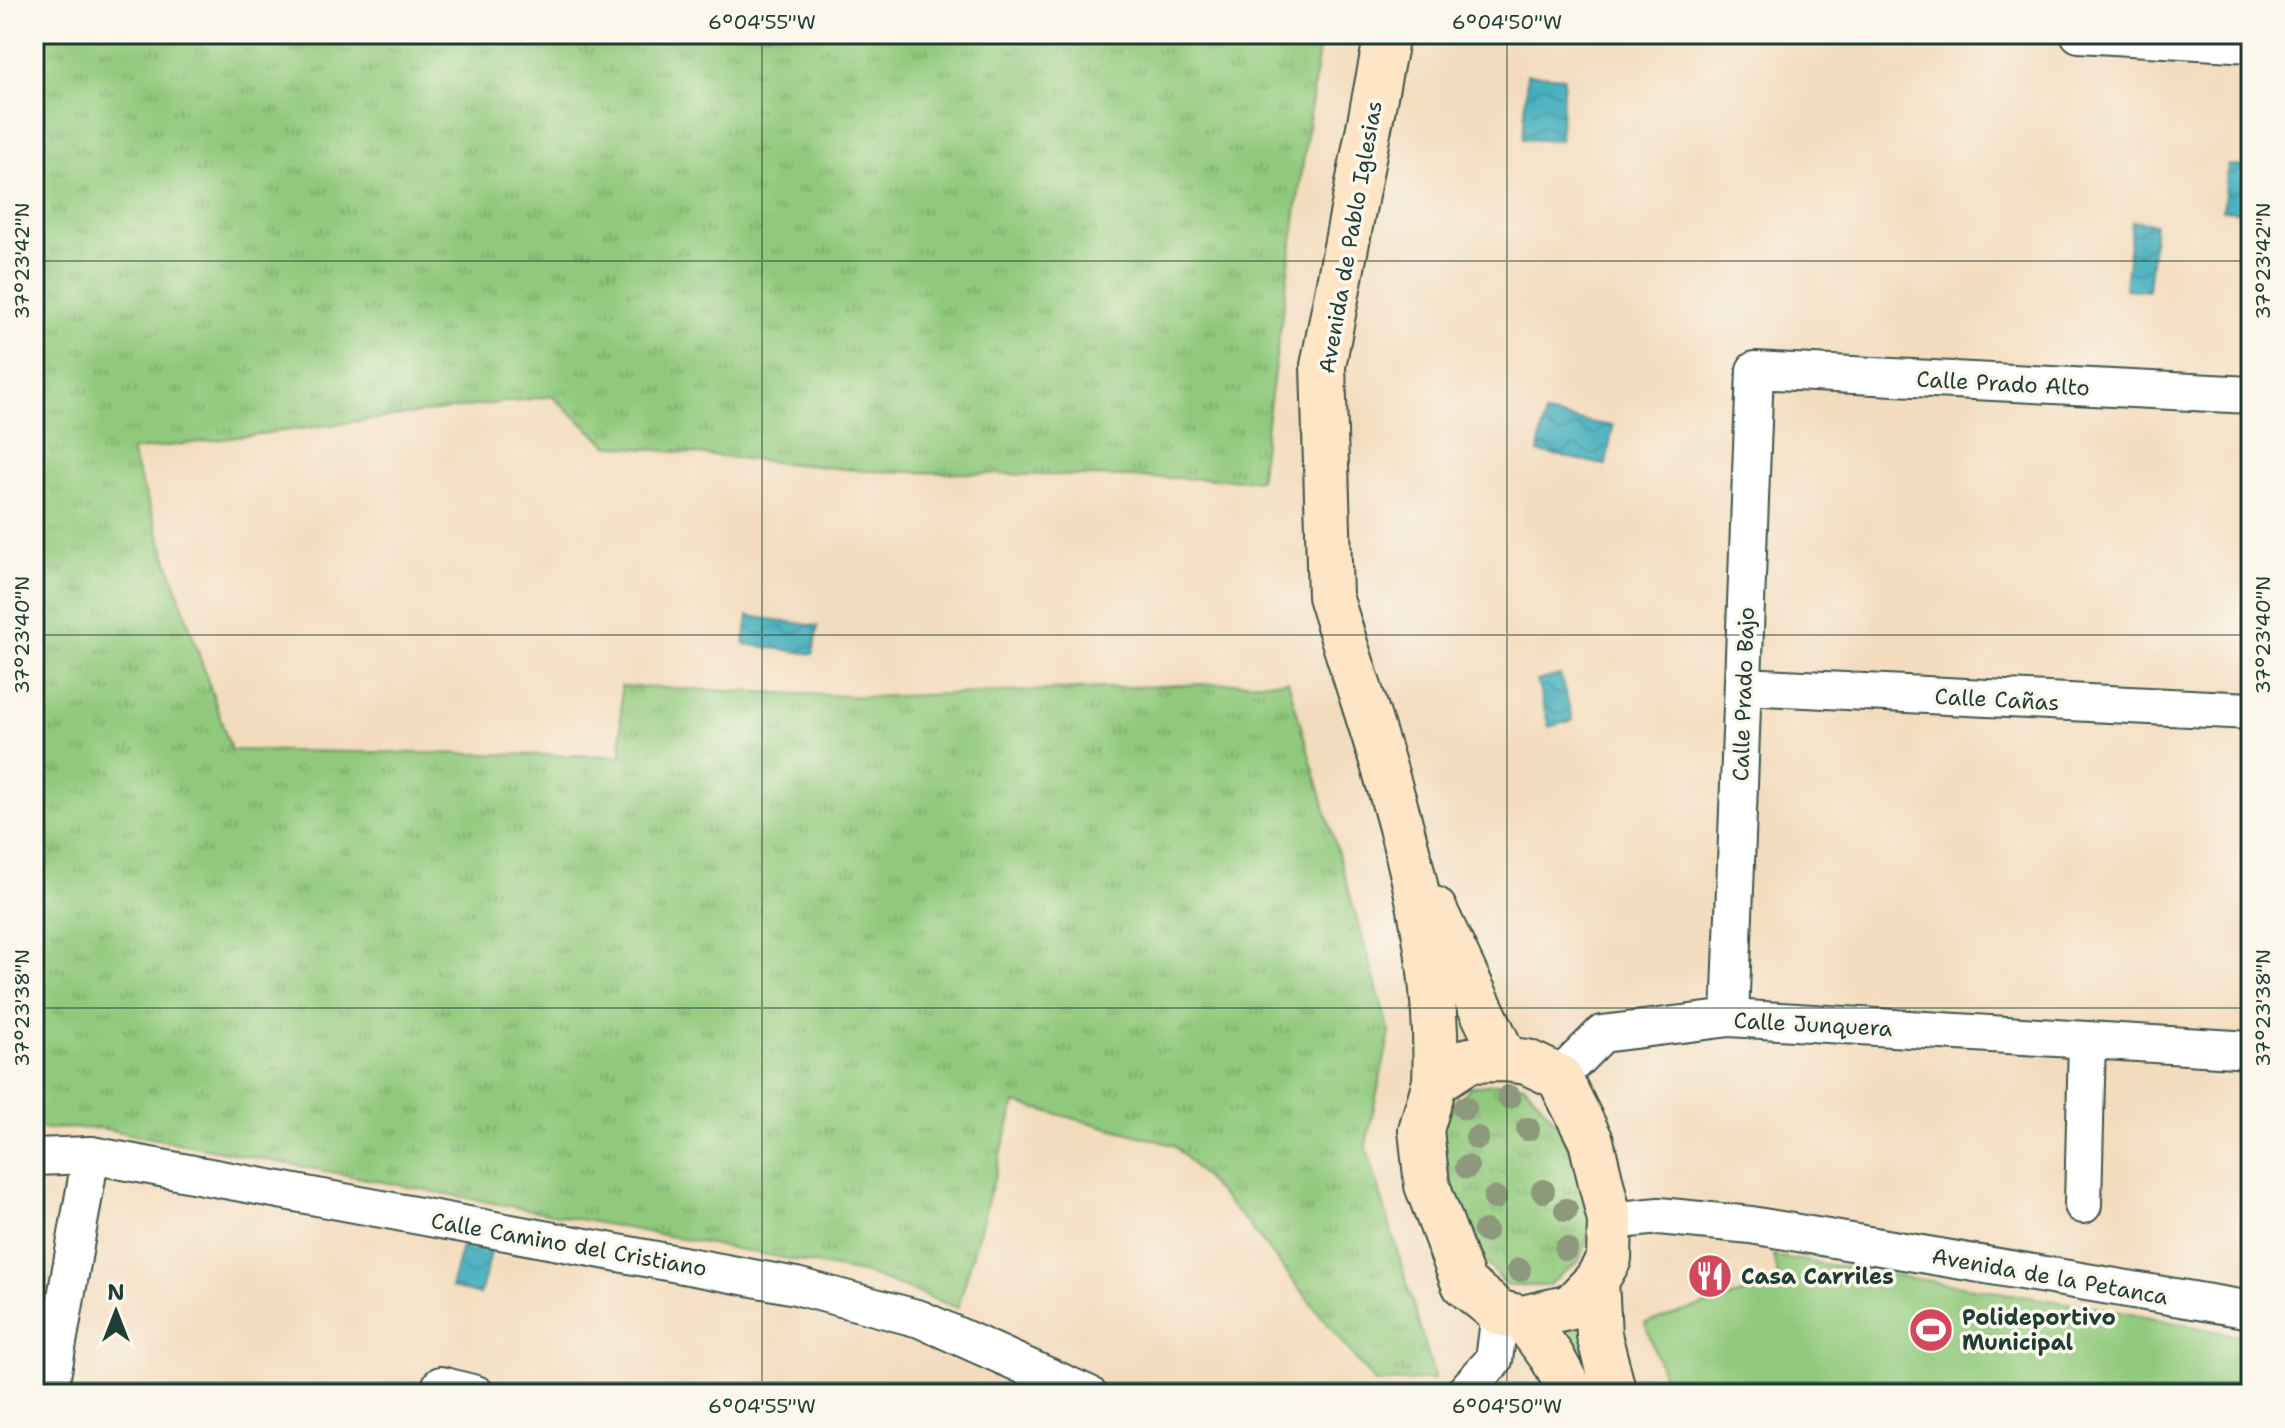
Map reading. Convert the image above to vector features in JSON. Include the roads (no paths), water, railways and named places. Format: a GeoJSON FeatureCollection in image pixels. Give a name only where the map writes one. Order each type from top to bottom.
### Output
{"type":"FeatureCollection","features":[{"type":"Feature","properties":{"kind":"main road","name":"Avenida de Pablo Iglesias"},"geometry":{"type":"LineString","coordinates":[[1387,34],[1323,366],[1330,596],[1411,860],[1505,1059]]}},
{"type":"Feature","properties":{"kind":"main road","name":"Avenida de Pablo Iglesias"},"geometry":{"type":"LineString","coordinates":[[1411,860],[1437,1034],[1435,1082]]}},
{"type":"Feature","properties":{"kind":"main road"},"geometry":{"type":"LineString","coordinates":[[1512,1316],[1571,1307],[1596,1281],[1609,1259],[1610,1221],[1591,1141],[1559,1077],[1527,1062],[1469,1060],[1435,1082],[1421,1130],[1427,1185],[1464,1284],[1512,1316],[1552,1357],[1572,1394]]}},
{"type":"Feature","properties":{"kind":"main road"},"geometry":{"type":"LineString","coordinates":[[1596,1281],[1599,1335],[1614,1394]]}},
{"type":"Feature","properties":{"kind":"street"},"geometry":{"type":"LineString","coordinates":[[2079,34],[2251,44]]}},
{"type":"Feature","properties":{"kind":"street","name":"Calle Prado Alto"},"geometry":{"type":"LineString","coordinates":[[1755,370],[2251,395]]}},
{"type":"Feature","properties":{"kind":"street","name":"Calle Prado Bajo"},"geometry":{"type":"LineString","coordinates":[[1730,1018],[1755,370]]}},
{"type":"Feature","properties":{"kind":"street","name":"Calle Cañas"},"geometry":{"type":"LineString","coordinates":[[1743,686],[2251,711]]}},
{"type":"Feature","properties":{"kind":"street","name":"Calle Junquera"},"geometry":{"type":"LineString","coordinates":[[1559,1077],[1602,1034],[1730,1018],[2251,1050]]}},
{"type":"Feature","properties":{"kind":"street"},"geometry":{"type":"LineString","coordinates":[[2083,1205],[2087,1040]]}},
{"type":"Feature","properties":{"kind":"street"},"geometry":{"type":"LineString","coordinates":[[49,1394],[91,1155]]}},
{"type":"Feature","properties":{"kind":"street","name":"Calle Camino del Cristiano"},"geometry":{"type":"LineString","coordinates":[[34,1157],[91,1155],[796,1286],[920,1319],[1088,1394]]}},
{"type":"Feature","properties":{"kind":"street","name":"Avenida de la Petanca"},"geometry":{"type":"LineString","coordinates":[[1610,1221],[1659,1216],[1751,1225],[2251,1310]]}},
{"type":"Feature","properties":{"kind":"street"},"geometry":{"type":"LineString","coordinates":[[1463,1394],[1494,1360],[1512,1316]]}},
{"type":"Feature","properties":{"kind":"street"},"geometry":{"type":"LineString","coordinates":[[439,1394],[441,1385],[476,1394]]}},
{"type":"Feature","properties":{"kind":"water"},"geometry":{"type":"Polygon","coordinates":[[[1527,74],[1564,77],[1560,141],[1523,139],[1527,74]]]}},
{"type":"Feature","properties":{"kind":"water"},"geometry":{"type":"Polygon","coordinates":[[[2228,165],[2251,168],[2251,213],[2223,210],[2228,165]]]}},
{"type":"Feature","properties":{"kind":"water"},"geometry":{"type":"Polygon","coordinates":[[[2132,221],[2155,224],[2148,291],[2125,289],[2132,221]]]}},
{"type":"Feature","properties":{"kind":"water"},"geometry":{"type":"Polygon","coordinates":[[[1545,414],[1613,426],[1606,465],[1538,452],[1545,414]]]}},
{"type":"Feature","properties":{"kind":"water"},"geometry":{"type":"Polygon","coordinates":[[[748,616],[818,626],[813,654],[744,644],[748,616]]]}},
{"type":"Feature","properties":{"kind":"water"},"geometry":{"type":"Polygon","coordinates":[[[1560,675],[1573,720],[1549,727],[1537,681],[1560,675]]]}},
{"type":"Feature","properties":{"kind":"water"},"geometry":{"type":"Polygon","coordinates":[[[463,1242],[492,1249],[480,1295],[451,1287],[463,1242]]]}},
{"type":"Feature","properties":{"kind":"place","name":"Casa Carriles"},"geometry":{"type":"Point","coordinates":[1710,1276]}},
{"type":"Feature","properties":{"kind":"place","name":"Polideportivo Municipal"},"geometry":{"type":"Point","coordinates":[1931,1330]}}]}
